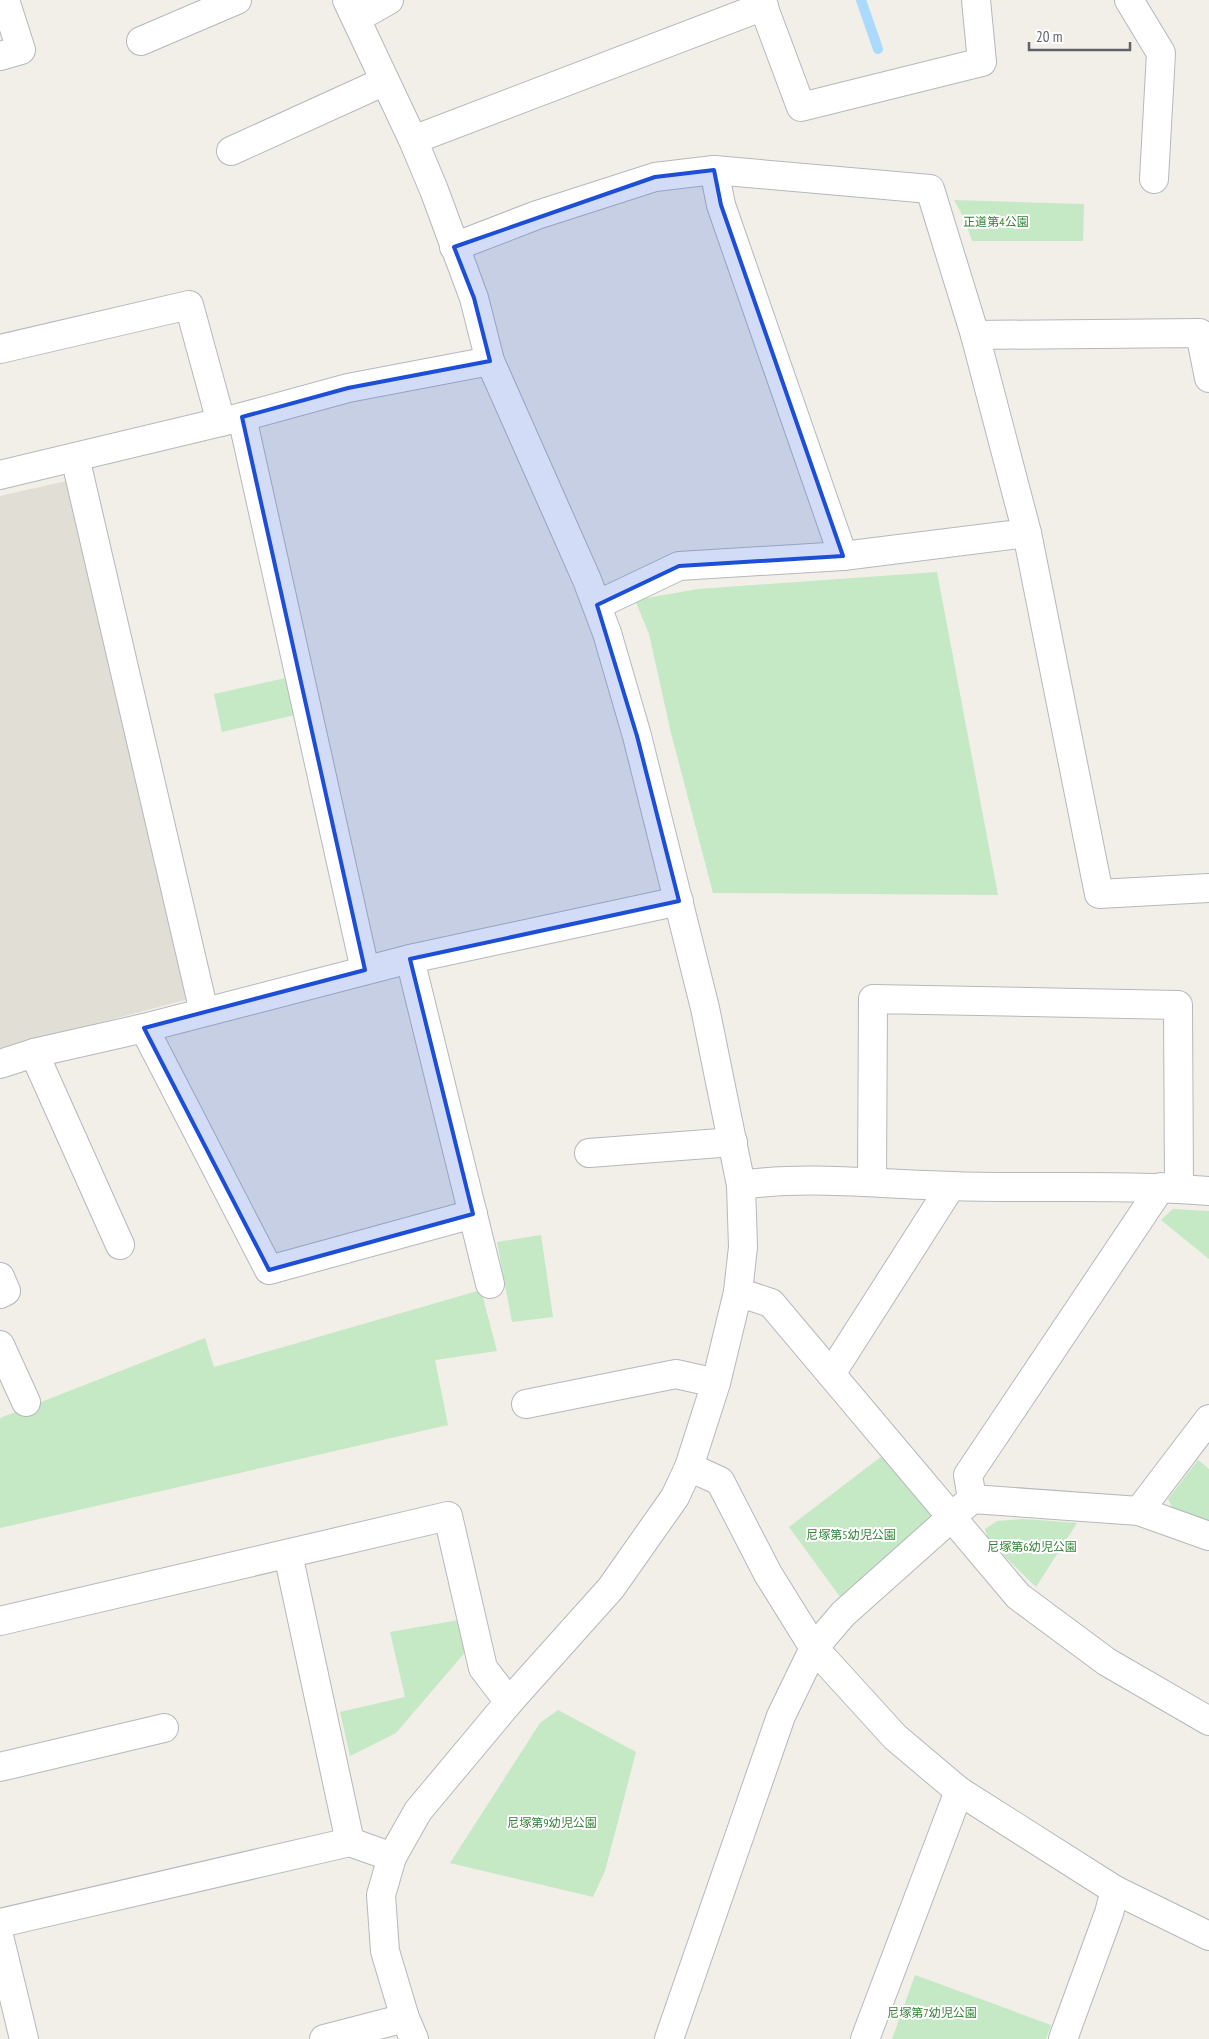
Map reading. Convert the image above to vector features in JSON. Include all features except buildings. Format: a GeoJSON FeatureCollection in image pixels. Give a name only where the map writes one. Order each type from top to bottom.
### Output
{"type":"FeatureCollection","features":[{"type":"Feature","properties":{"kind":"street"},"geometry":{"type":"LineString","coordinates":[[0,56],[21,50],[5,0]]}},
{"type":"Feature","properties":{"kind":"street"},"geometry":{"type":"LineString","coordinates":[[141,41],[237,0]]}},
{"type":"Feature","properties":{"kind":"street"},"geometry":{"type":"LineString","coordinates":[[324,2039],[409,2029],[385,1951],[381,1895],[392,1857],[418,1811],[509,1702],[611,1588],[674,1497],[690,1467],[716,1383],[738,1292],[743,1247],[741,1185],[705,1008],[637,736],[607,633],[597,605],[490,361],[474,298],[413,140],[352,9],[389,0]]}},
{"type":"Feature","properties":{"kind":"street"},"geometry":{"type":"LineString","coordinates":[[413,140],[763,3],[801,107],[982,62],[976,0]]}},
{"type":"Feature","properties":{"kind":"street"},"geometry":{"type":"LineString","coordinates":[[1129,0],[1161,53],[1154,179]]}},
{"type":"Feature","properties":{"kind":"street"},"geometry":{"type":"LineString","coordinates":[[231,150],[385,81]]}},
{"type":"Feature","properties":{"kind":"street"},"geometry":{"type":"LineString","coordinates":[[454,247],[537,215],[655,177],[714,170],[930,189],[975,335],[1027,533],[1099,894],[1209,888]]}},
{"type":"Feature","properties":{"kind":"street"},"geometry":{"type":"LineString","coordinates":[[714,170],[721,205],[843,556]]}},
{"type":"Feature","properties":{"kind":"street"},"geometry":{"type":"LineString","coordinates":[[0,349],[189,305],[232,419],[365,970]]}},
{"type":"Feature","properties":{"kind":"street"},"geometry":{"type":"LineString","coordinates":[[975,335],[1200,333],[1209,378]]}},
{"type":"Feature","properties":{"kind":"street"},"geometry":{"type":"LineString","coordinates":[[0,475],[232,419],[348,388],[490,361]]}},
{"type":"Feature","properties":{"kind":"street"},"geometry":{"type":"LineString","coordinates":[[75,457],[204,1012]]}},
{"type":"Feature","properties":{"kind":"street"},"geometry":{"type":"LineString","coordinates":[[597,605],[679,566],[843,556],[1027,533]]}},
{"type":"Feature","properties":{"kind":"street"},"geometry":{"type":"LineString","coordinates":[[0,1064],[34,1053],[144,1028],[410,959],[679,901]]}},
{"type":"Feature","properties":{"kind":"street"},"geometry":{"type":"LineString","coordinates":[[410,959],[490,1284]]}},
{"type":"Feature","properties":{"kind":"street"},"geometry":{"type":"LineString","coordinates":[[872,1182],[873,1000],[1178,1005],[1170,1188],[968,1475],[972,1498]]}},
{"type":"Feature","properties":{"kind":"street"},"geometry":{"type":"LineString","coordinates":[[144,1028],[269,1270],[473,1214]]}},
{"type":"Feature","properties":{"kind":"street"},"geometry":{"type":"LineString","coordinates":[[34,1053],[120,1245]]}},
{"type":"Feature","properties":{"kind":"street"},"geometry":{"type":"LineString","coordinates":[[589,1153],[732,1142]]}},
{"type":"Feature","properties":{"kind":"street"},"geometry":{"type":"LineString","coordinates":[[741,1185],[772,1180],[951,1186],[1170,1188],[1209,1191]]}},
{"type":"Feature","properties":{"kind":"street"},"geometry":{"type":"LineString","coordinates":[[831,1374],[951,1186]]}},
{"type":"Feature","properties":{"kind":"street"},"geometry":{"type":"LineString","coordinates":[[0,1277],[6,1291],[0,1294]]}},
{"type":"Feature","properties":{"kind":"street"},"geometry":{"type":"LineString","coordinates":[[738,1292],[771,1304],[1018,1596],[1106,1662],[1209,1721]]}},
{"type":"Feature","properties":{"kind":"street"},"geometry":{"type":"LineString","coordinates":[[0,1345],[26,1402]]}},
{"type":"Feature","properties":{"kind":"street"},"geometry":{"type":"LineString","coordinates":[[526,1404],[664,1366],[676,1374],[716,1383]]}},
{"type":"Feature","properties":{"kind":"street"},"geometry":{"type":"LineString","coordinates":[[1139,1511],[1209,1419]]}},
{"type":"Feature","properties":{"kind":"street"},"geometry":{"type":"LineString","coordinates":[[690,1467],[720,1481],[768,1574],[814,1648],[896,1737],[958,1791],[1115,1890],[1209,1936]]}},
{"type":"Feature","properties":{"kind":"street"},"geometry":{"type":"LineString","coordinates":[[669,2039],[780,1716],[814,1648],[843,1614],[972,1498],[1139,1511],[1209,1536]]}},
{"type":"Feature","properties":{"kind":"street"},"geometry":{"type":"LineString","coordinates":[[0,1621],[448,1516],[483,1668],[509,1702]]}},
{"type":"Feature","properties":{"kind":"street"},"geometry":{"type":"LineString","coordinates":[[288,1554],[350,1842]]}},
{"type":"Feature","properties":{"kind":"street"},"geometry":{"type":"LineString","coordinates":[[0,1767],[164,1728]]}},
{"type":"Feature","properties":{"kind":"street"},"geometry":{"type":"LineString","coordinates":[[865,2039],[958,1791]]}},
{"type":"Feature","properties":{"kind":"street"},"geometry":{"type":"LineString","coordinates":[[0,1923],[350,1842],[392,1857]]}},
{"type":"Feature","properties":{"kind":"street"},"geometry":{"type":"LineString","coordinates":[[1063,2039],[1109,1913],[1115,1890]]}},
{"type":"Feature","properties":{"kind":"street"},"geometry":{"type":"LineString","coordinates":[[0,1940],[24,2039]]}},
{"type":"Feature","properties":{"kind":"highlighted area"},"geometry":{"type":"Polygon","coordinates":[[[714,170],[721,205],[843,556],[679,566],[597,605],[637,736],[679,901],[410,959],[473,1214],[269,1270],[144,1028],[365,970],[242,417],[348,388],[490,361],[474,298],[454,247],[655,177],[714,170]]]}},
{"type":"Feature","properties":{"kind":"shaded area"},"geometry":{"type":"Polygon","coordinates":[[[66,481],[189,999],[0,1049],[0,496],[66,481]]]}},
{"type":"Feature","properties":{"kind":"green space","name":"正道第4公園"},"geometry":{"type":"Polygon","coordinates":[[[954,200],[1084,204],[1083,241],[972,241],[964,218],[954,200]]]}},
{"type":"Feature","properties":{"kind":"green space"},"geometry":{"type":"Polygon","coordinates":[[[937,572],[998,895],[713,893],[671,733],[649,634],[635,600],[698,589],[937,572]]]}},
{"type":"Feature","properties":{"kind":"green space"},"geometry":{"type":"Polygon","coordinates":[[[286,678],[295,715],[222,732],[214,694],[286,678]]]}},
{"type":"Feature","properties":{"kind":"green space"},"geometry":{"type":"Polygon","coordinates":[[[1173,1209],[1209,1211],[1209,1259],[1161,1220],[1173,1209]]]}},
{"type":"Feature","properties":{"kind":"green space"},"geometry":{"type":"Polygon","coordinates":[[[541,1235],[553,1317],[512,1322],[497,1242],[541,1235]]]}},
{"type":"Feature","properties":{"kind":"green space"},"geometry":{"type":"Polygon","coordinates":[[[481,1290],[497,1351],[435,1360],[448,1425],[0,1528],[0,1418],[205,1338],[214,1367],[481,1290]]]}},
{"type":"Feature","properties":{"kind":"green space","name":"尼塚第5幼児公園"},"geometry":{"type":"Polygon","coordinates":[[[886,1453],[935,1518],[843,1601],[789,1527],[886,1453]]]}},
{"type":"Feature","properties":{"kind":"green space"},"geometry":{"type":"Polygon","coordinates":[[[1198,1460],[1209,1469],[1209,1521],[1174,1511],[1168,1499],[1198,1460]]]}},
{"type":"Feature","properties":{"kind":"green space","name":"尼塚第6幼児公園"},"geometry":{"type":"Polygon","coordinates":[[[1023,1519],[1077,1523],[1036,1587],[989,1541],[985,1529],[997,1521],[1023,1519]]]}},
{"type":"Feature","properties":{"kind":"green space"},"geometry":{"type":"Polygon","coordinates":[[[459,1620],[467,1650],[396,1733],[350,1756],[340,1712],[405,1697],[390,1632],[459,1620]]]}},
{"type":"Feature","properties":{"kind":"green space","name":"尼塚第9幼児公園"},"geometry":{"type":"Polygon","coordinates":[[[558,1710],[636,1752],[605,1871],[593,1897],[450,1863],[540,1723],[558,1710]]]}},
{"type":"Feature","properties":{"kind":"green space","name":"尼塚第7幼児公園"},"geometry":{"type":"Polygon","coordinates":[[[915,1975],[1051,2025],[1046,2039],[892,2039],[915,1975]]]}},
{"type":"Feature","properties":{"kind":"waterway"},"geometry":{"type":"LineString","coordinates":[[861,0],[878,49]]}}]}
